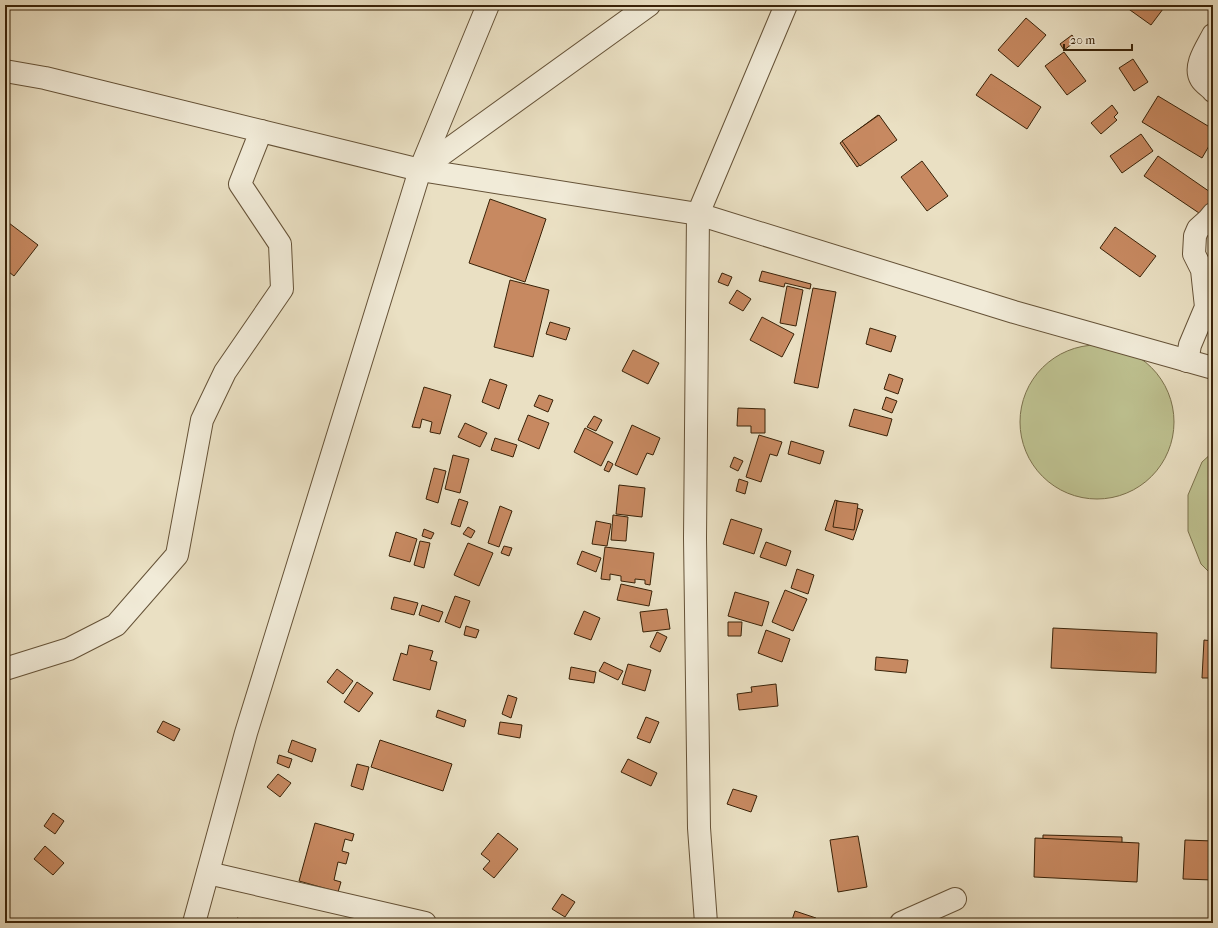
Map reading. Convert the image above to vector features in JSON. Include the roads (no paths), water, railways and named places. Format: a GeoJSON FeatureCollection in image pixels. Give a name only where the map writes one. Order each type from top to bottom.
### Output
{"type":"FeatureCollection","features":[{"type":"Feature","properties":{"kind":"street"},"geometry":{"type":"LineString","coordinates":[[194,923],[246,733],[420,170],[488,5]]}},
{"type":"Feature","properties":{"kind":"street"},"geometry":{"type":"LineString","coordinates":[[420,170],[649,5]]}},
{"type":"Feature","properties":{"kind":"street"},"geometry":{"type":"LineString","coordinates":[[706,923],[699,828],[695,538],[698,214],[786,5]]}},
{"type":"Feature","properties":{"kind":"street"},"geometry":{"type":"LineString","coordinates":[[1213,35],[1198,67],[1201,79],[1213,91]]}},
{"type":"Feature","properties":{"kind":"street"},"geometry":{"type":"LineString","coordinates":[[5,71],[45,78],[420,170],[698,214],[1014,312],[1213,368]]}},
{"type":"Feature","properties":{"kind":"street"},"geometry":{"type":"LineString","coordinates":[[5,669],[69,649],[116,625],[177,555],[202,420],[225,372],[282,289],[280,244],[240,184],[260,131]]}},
{"type":"Feature","properties":{"kind":"street"},"geometry":{"type":"LineString","coordinates":[[1187,361],[1190,345],[1206,307],[1202,270],[1194,254],[1195,236],[1198,229],[1213,214]]}},
{"type":"Feature","properties":{"kind":"street"},"geometry":{"type":"LineString","coordinates":[[208,873],[425,923]]}},
{"type":"Feature","properties":{"kind":"street"},"geometry":{"type":"LineString","coordinates":[[901,923],[955,899]]}}]}
